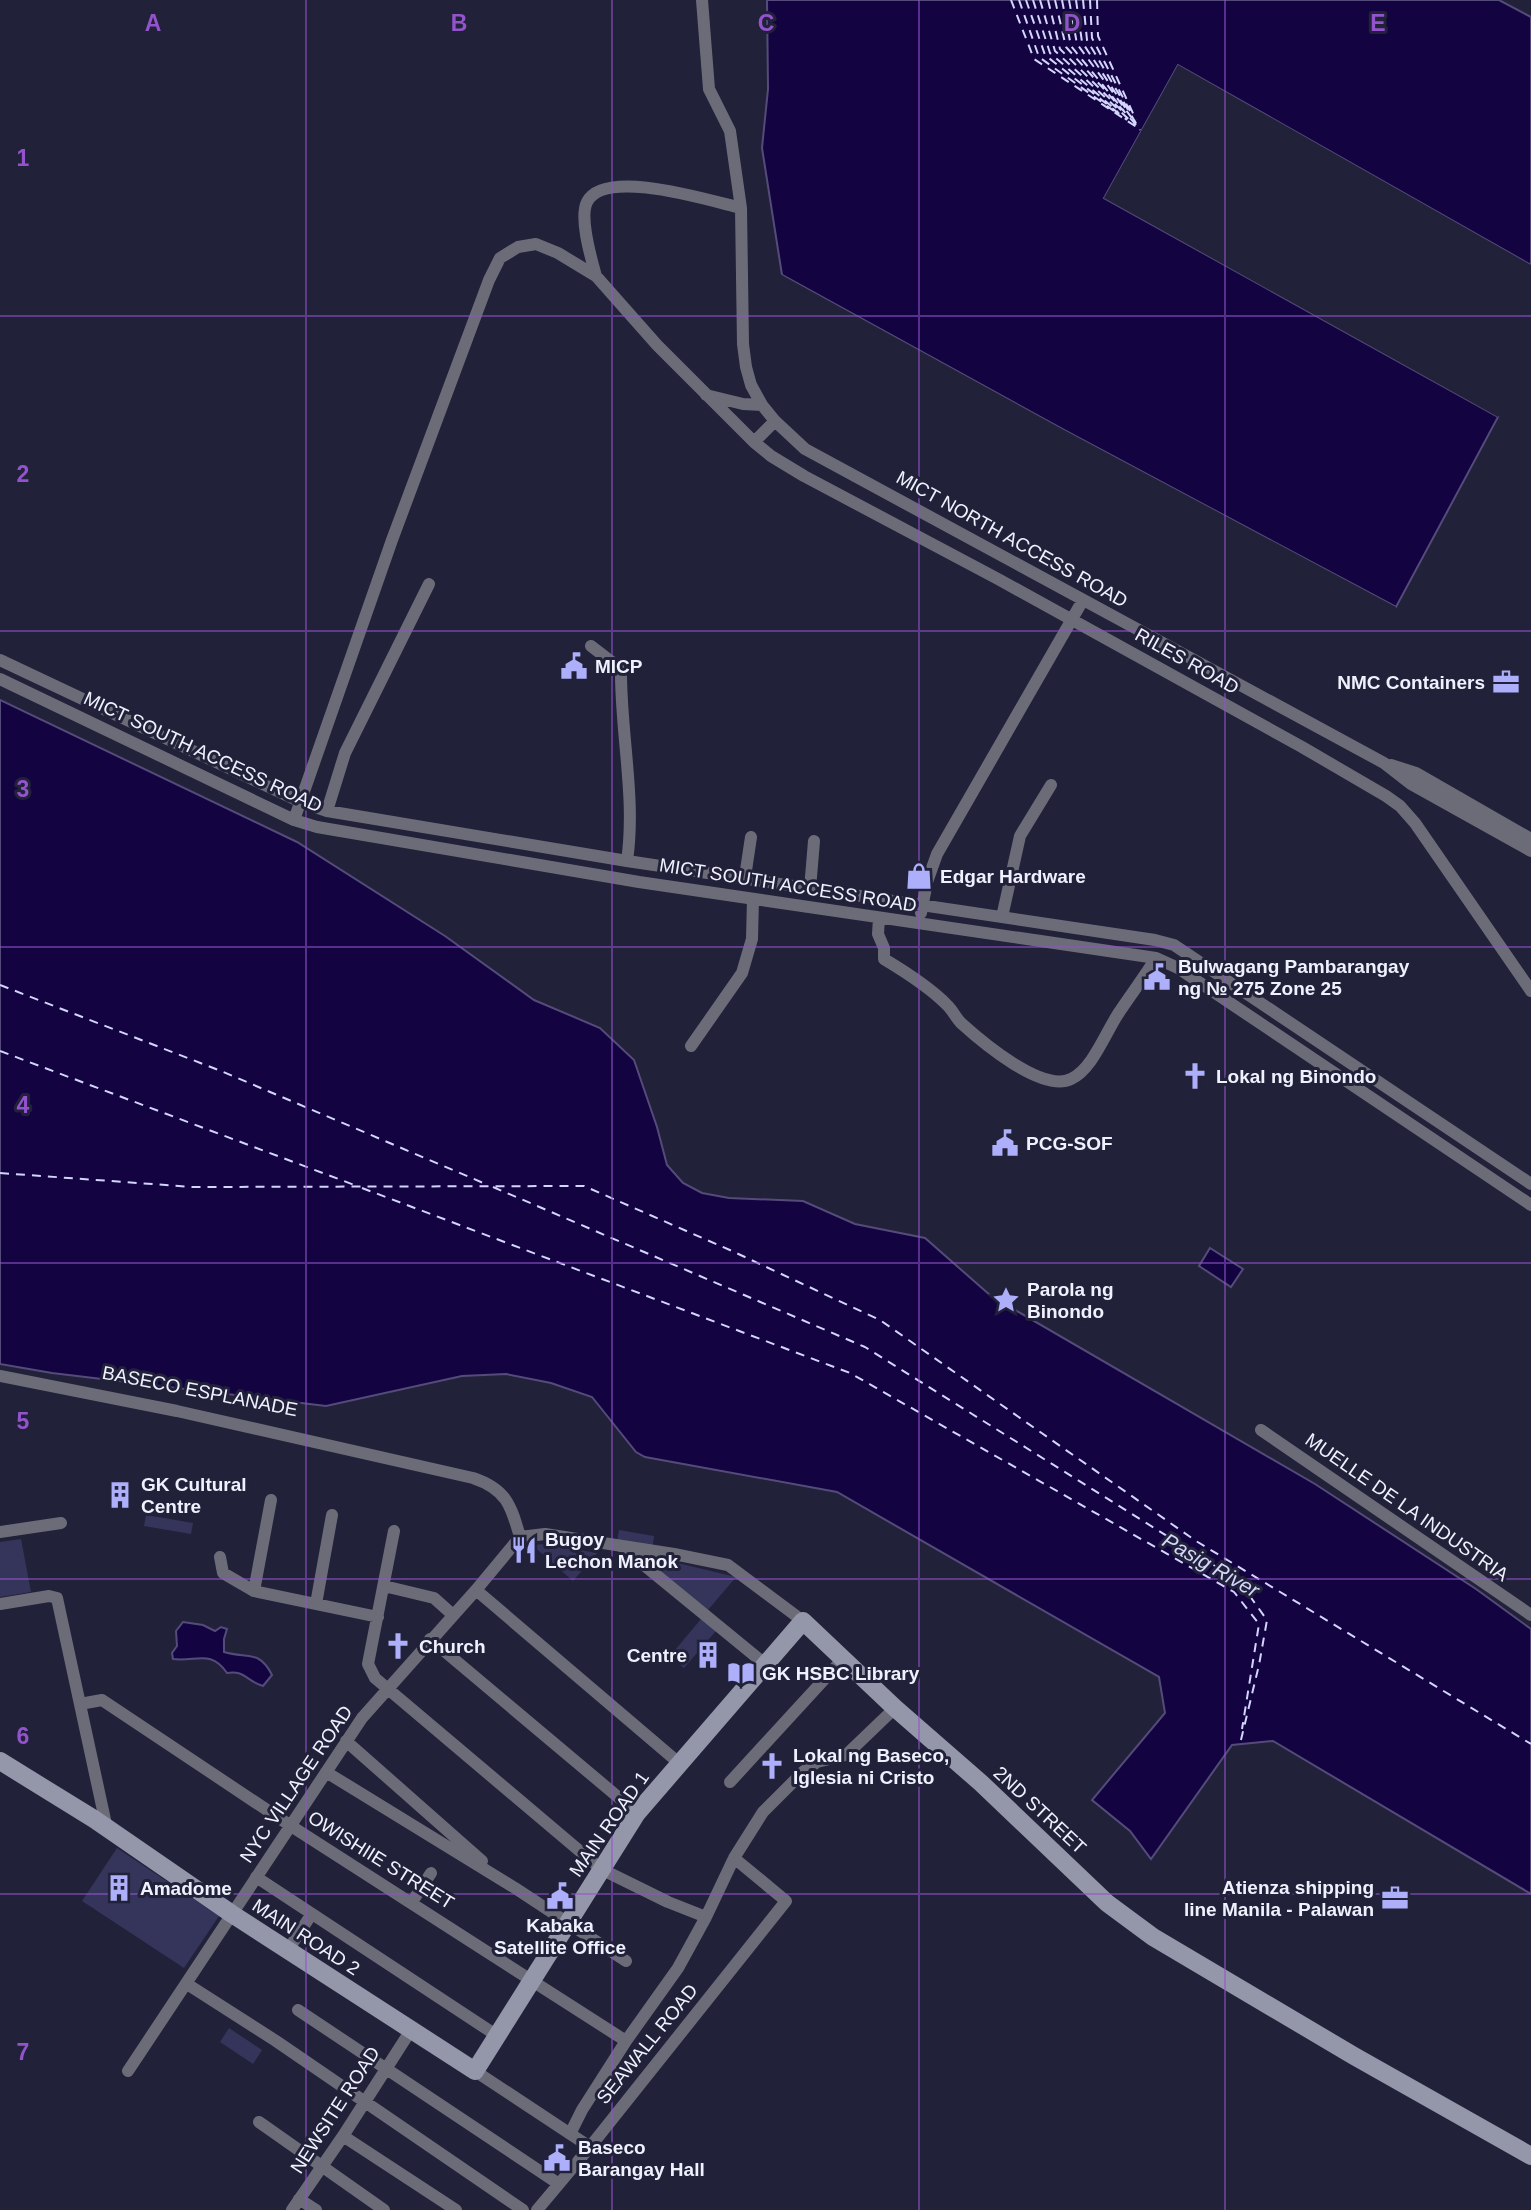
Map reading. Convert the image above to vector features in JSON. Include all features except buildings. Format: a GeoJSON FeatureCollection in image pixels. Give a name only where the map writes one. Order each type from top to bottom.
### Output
{"type":"FeatureCollection","features":[{"type":"Feature","properties":{"kind":"street","name":"MICT NORTH ACCESS ROAD"},"geometry":{"type":"LineString","coordinates":[[702,0],[709,89],[730,131],[741,208],[743,344],[751,385],[775,421],[805,449],[1384,763],[1411,783],[1531,851]]}},
{"type":"Feature","properties":{"kind":"street"},"geometry":{"type":"LineString","coordinates":[[596,276],[585,231],[587,202],[598,190],[611,186],[649,188],[741,208]]}},
{"type":"Feature","properties":{"kind":"street"},"geometry":{"type":"LineString","coordinates":[[294,820],[392,540],[489,280],[500,258],[519,247],[536,244],[558,253],[596,276]]}},
{"type":"Feature","properties":{"kind":"street","name":"RILES ROAD"},"geometry":{"type":"LineString","coordinates":[[596,276],[650,338],[771,456],[1072,619],[1302,747],[1400,806],[1415,823],[1531,991]]}},
{"type":"Feature","properties":{"kind":"street"},"geometry":{"type":"LineString","coordinates":[[705,394],[743,404],[762,405]]}},
{"type":"Feature","properties":{"kind":"street"},"geometry":{"type":"LineString","coordinates":[[754,442],[775,421]]}},
{"type":"Feature","properties":{"kind":"street"},"geometry":{"type":"LineString","coordinates":[[327,811],[345,753],[429,584]]}},
{"type":"Feature","properties":{"kind":"street"},"geometry":{"type":"LineString","coordinates":[[919,924],[927,882],[937,854],[1083,600]]}},
{"type":"Feature","properties":{"kind":"street"},"geometry":{"type":"LineString","coordinates":[[591,646],[617,666],[621,673],[631,810],[631,840],[627,861]]}},
{"type":"Feature","properties":{"kind":"street","name":"MICT SOUTH ACCESS ROAD"},"geometry":{"type":"LineString","coordinates":[[0,660],[301,802],[327,811],[627,861],[1174,945],[1531,1184]]}},
{"type":"Feature","properties":{"kind":"street","name":"MICT SOUTH ACCESS ROAD"},"geometry":{"type":"LineString","coordinates":[[0,679],[294,820],[344,833],[758,900],[1156,958],[1178,968],[1531,1205]]}},
{"type":"Feature","properties":{"kind":"street","name":"MICT NORTH ACCESS ROAD"},"geometry":{"type":"LineString","coordinates":[[1384,763],[1416,773],[1531,839]]}},
{"type":"Feature","properties":{"kind":"street"},"geometry":{"type":"LineString","coordinates":[[1002,917],[1020,836],[1051,785]]}},
{"type":"Feature","properties":{"kind":"street"},"geometry":{"type":"LineString","coordinates":[[745,877],[751,837]]}},
{"type":"Feature","properties":{"kind":"street"},"geometry":{"type":"LineString","coordinates":[[810,888],[814,841]]}},
{"type":"Feature","properties":{"kind":"street"},"geometry":{"type":"LineString","coordinates":[[538,865],[540,847]]}},
{"type":"Feature","properties":{"kind":"street"},"geometry":{"type":"LineString","coordinates":[[691,1046],[742,972],[752,939],[758,900],[766,882]]}},
{"type":"Feature","properties":{"kind":"street"},"geometry":{"type":"LineString","coordinates":[[880,918],[878,934],[884,948],[884,959],[915,978],[920,985],[949,1006],[960,1022],[1026,1073],[1051,1081],[1070,1079],[1095,1056],[1107,1030],[1156,958]]}},
{"type":"Feature","properties":{"kind":"street"},"geometry":{"type":"LineString","coordinates":[[0,1374],[473,1478],[488,1483],[507,1500],[520,1536]]}},
{"type":"Feature","properties":{"kind":"street","name":"BASECO ESPLANADE"},"geometry":{"type":"LineString","coordinates":[[0,1374],[392,1451]]}},
{"type":"Feature","properties":{"kind":"street","name":"MUELLE DE LA INDUSTRIA"},"geometry":{"type":"LineString","coordinates":[[1261,1430],[1531,1615]]}},
{"type":"Feature","properties":{"kind":"street"},"geometry":{"type":"LineString","coordinates":[[254,1591],[271,1500]]}},
{"type":"Feature","properties":{"kind":"street"},"geometry":{"type":"LineString","coordinates":[[316,1604],[332,1515]]}},
{"type":"Feature","properties":{"kind":"street"},"geometry":{"type":"LineString","coordinates":[[0,1532],[61,1522]]}},
{"type":"Feature","properties":{"kind":"street"},"geometry":{"type":"LineString","coordinates":[[394,1531],[368,1664],[375,1678],[601,1869],[668,1902],[706,1917]]}},
{"type":"Feature","properties":{"kind":"street","name":"2ND STREET"},"geometry":{"type":"LineString","coordinates":[[520,1536],[545,1534],[728,1565],[803,1621],[842,1660],[981,1783],[1107,1903],[1153,1937],[1366,2063],[1531,2156]]}},
{"type":"Feature","properties":{"kind":"street","name":"NYC VILLAGE ROAD"},"geometry":{"type":"LineString","coordinates":[[128,2071],[362,1718],[476,1590],[520,1536]]}},
{"type":"Feature","properties":{"kind":"street"},"geometry":{"type":"LineString","coordinates":[[622,1546],[765,1664]]}},
{"type":"Feature","properties":{"kind":"street"},"geometry":{"type":"LineString","coordinates":[[220,1557],[223,1573],[254,1591],[378,1617]]}},
{"type":"Feature","properties":{"kind":"street"},"geometry":{"type":"LineString","coordinates":[[384,1586],[433,1598],[453,1615]]}},
{"type":"Feature","properties":{"kind":"street"},"geometry":{"type":"LineString","coordinates":[[476,1590],[679,1763]]}},
{"type":"Feature","properties":{"kind":"street"},"geometry":{"type":"LineString","coordinates":[[0,1604],[49,1595],[57,1598],[107,1829]]}},
{"type":"Feature","properties":{"kind":"street","name":"MAIN ROAD 1"},"geometry":{"type":"LineString","coordinates":[[475,2071],[637,1813],[803,1621]]}},
{"type":"Feature","properties":{"kind":"street"},"geometry":{"type":"LineString","coordinates":[[430,1639],[637,1813]]}},
{"type":"Feature","properties":{"kind":"street"},"geometry":{"type":"LineString","coordinates":[[730,1782],[842,1660]]}},
{"type":"Feature","properties":{"kind":"street","name":"OWISHIIE STREET"},"geometry":{"type":"LineString","coordinates":[[80,1704],[102,1700],[291,1826],[626,2041]]}},
{"type":"Feature","properties":{"kind":"street"},"geometry":{"type":"LineString","coordinates":[[570,2134],[626,2041],[678,1968],[734,1858],[763,1812],[803,1772],[827,1758],[846,1755],[895,1708]]}},
{"type":"Feature","properties":{"kind":"street"},"geometry":{"type":"LineString","coordinates":[[346,1741],[515,1888]]}},
{"type":"Feature","properties":{"kind":"street","name":"MAIN ROAD 2"},"geometry":{"type":"LineString","coordinates":[[0,1761],[590,2147]]}},
{"type":"Feature","properties":{"kind":"street"},"geometry":{"type":"LineString","coordinates":[[326,1772],[515,1888],[626,1961]]}},
{"type":"Feature","properties":{"kind":"street","name":"SEAWALL ROAD"},"geometry":{"type":"LineString","coordinates":[[537,2210],[786,1900],[734,1858]]}},
{"type":"Feature","properties":{"kind":"street"},"geometry":{"type":"LineString","coordinates":[[412,1902],[432,1873]]}},
{"type":"Feature","properties":{"kind":"street"},"geometry":{"type":"LineString","coordinates":[[256,1877],[496,2035]]}},
{"type":"Feature","properties":{"kind":"street"},"geometry":{"type":"LineString","coordinates":[[288,1950],[311,1915]]}},
{"type":"Feature","properties":{"kind":"street"},"geometry":{"type":"LineString","coordinates":[[187,1984],[276,2041],[523,2210]]}},
{"type":"Feature","properties":{"kind":"street"},"geometry":{"type":"LineString","coordinates":[[298,2010],[559,2184]]}},
{"type":"Feature","properties":{"kind":"street","name":"NEWSITE ROAD"},"geometry":{"type":"LineString","coordinates":[[295,2204],[322,2168],[411,2030]]}},
{"type":"Feature","properties":{"kind":"street"},"geometry":{"type":"LineString","coordinates":[[259,2122],[384,2210]]}},
{"type":"Feature","properties":{"kind":"street"},"geometry":{"type":"LineString","coordinates":[[343,2136],[456,2210]]}},
{"type":"Feature","properties":{"kind":"street"},"geometry":{"type":"LineString","coordinates":[[295,2204],[316,2210]]}},
{"type":"Feature","properties":{"kind":"shaded area"},"geometry":{"type":"Polygon","coordinates":[[[146,1515],[193,1523],[191,1534],[144,1526],[146,1515]]]}},
{"type":"Feature","properties":{"kind":"shaded area"},"geometry":{"type":"Polygon","coordinates":[[[619,1530],[654,1536],[652,1552],[616,1547],[619,1530]]]}},
{"type":"Feature","properties":{"kind":"shaded area"},"geometry":{"type":"Polygon","coordinates":[[[21,1539],[31,1592],[0,1597],[0,1542],[21,1539]]]}},
{"type":"Feature","properties":{"kind":"shaded area"},"geometry":{"type":"Polygon","coordinates":[[[545,1544],[597,1553],[573,1581],[532,1545],[545,1544]]]}},
{"type":"Feature","properties":{"kind":"shaded area"},"geometry":{"type":"Polygon","coordinates":[[[661,1559],[736,1577],[708,1610],[654,1568],[661,1559]]]}},
{"type":"Feature","properties":{"kind":"shaded area"},"geometry":{"type":"Polygon","coordinates":[[[701,1619],[716,1631],[684,1668],[670,1656],[701,1619]]]}},
{"type":"Feature","properties":{"kind":"shaded area"},"geometry":{"type":"Polygon","coordinates":[[[117,1848],[219,1916],[184,1968],[82,1901],[117,1848]]]}},
{"type":"Feature","properties":{"kind":"shaded area"},"geometry":{"type":"Polygon","coordinates":[[[229,2028],[262,2050],[253,2064],[220,2042],[229,2028]]]}},
{"type":"Feature","properties":{"kind":"water"},"geometry":{"type":"Polygon","coordinates":[[[767,0],[1499,0],[1531,17],[1531,265],[1178,65],[1104,198],[1498,417],[1396,607],[1064,430],[782,275],[762,148],[768,89],[767,0]]]}},
{"type":"Feature","properties":{"kind":"water","name":"Pasig River"},"geometry":{"type":"Polygon","coordinates":[[[0,700],[297,842],[445,936],[534,1000],[600,1028],[634,1060],[667,1165],[683,1183],[702,1193],[729,1198],[803,1201],[855,1224],[925,1238],[991,1296],[1315,1484],[1476,1589],[1531,1629],[1531,1894],[1273,1741],[1232,1745],[1151,1859],[1130,1831],[1092,1800],[1165,1713],[1159,1677],[837,1492],[645,1457],[636,1452],[592,1397],[551,1383],[506,1374],[462,1376],[326,1406],[52,1373],[0,1364],[0,700]]]}},
{"type":"Feature","properties":{"kind":"water"},"geometry":{"type":"Polygon","coordinates":[[[1210,1248],[1243,1269],[1231,1287],[1199,1266],[1210,1248]]]}},
{"type":"Feature","properties":{"kind":"water"},"geometry":{"type":"Polygon","coordinates":[[[183,1622],[203,1625],[215,1631],[221,1627],[227,1629],[224,1652],[257,1658],[272,1675],[263,1686],[242,1674],[227,1673],[215,1661],[209,1659],[173,1659],[172,1653],[177,1646],[176,1631],[183,1622]]]}},
{"type":"Feature","properties":{"kind":"pier"},"geometry":{"type":"Polygon","coordinates":[[[1178,65],[1531,265],[1531,268],[1179,70],[1108,197],[1499,414],[1498,417],[1104,198],[1178,65]]]}},
{"type":"Feature","properties":{"kind":"pier"},"geometry":{"type":"Polygon","coordinates":[[[778,273],[1064,430],[1396,607],[1395,610],[1062,433],[780,278],[778,273]]]}},
{"type":"Feature","properties":{"kind":"ferry route"},"geometry":{"type":"LineString","coordinates":[[1011,0],[1034,59],[1141,130]]}},
{"type":"Feature","properties":{"kind":"ferry route"},"geometry":{"type":"LineString","coordinates":[[1019,0],[1039,57],[1114,111]]}},
{"type":"Feature","properties":{"kind":"ferry route"},"geometry":{"type":"LineString","coordinates":[[1026,0],[1045,55],[1127,120]]}},
{"type":"Feature","properties":{"kind":"ferry route"},"geometry":{"type":"LineString","coordinates":[[1033,0],[1050,53],[1118,112]]}},
{"type":"Feature","properties":{"kind":"ferry route"},"geometry":{"type":"LineString","coordinates":[[1040,0],[1055,51],[1135,125]]}},
{"type":"Feature","properties":{"kind":"ferry route"},"geometry":{"type":"LineString","coordinates":[[1048,0],[1060,49],[1123,112]]}},
{"type":"Feature","properties":{"kind":"ferry route"},"geometry":{"type":"LineString","coordinates":[[1055,0],[1066,47],[1138,127]]}},
{"type":"Feature","properties":{"kind":"ferry route"},"geometry":{"type":"LineString","coordinates":[[1062,0],[1071,46],[1124,111]]}},
{"type":"Feature","properties":{"kind":"ferry route"},"geometry":{"type":"LineString","coordinates":[[1069,0],[1077,44],[1134,121]]}},
{"type":"Feature","properties":{"kind":"ferry route"},"geometry":{"type":"LineString","coordinates":[[1076,0],[1082,42],[1128,112]]}},
{"type":"Feature","properties":{"kind":"ferry route"},"geometry":{"type":"LineString","coordinates":[[1083,0],[1087,40],[1140,130]]}},
{"type":"Feature","properties":{"kind":"ferry route"},"geometry":{"type":"LineString","coordinates":[[1090,0],[1092,38],[1130,111]]}},
{"type":"Feature","properties":{"kind":"ferry route"},"geometry":{"type":"LineString","coordinates":[[1097,0],[1098,36],[1136,120]]}},
{"type":"Feature","properties":{"kind":"ferry route"},"geometry":{"type":"LineString","coordinates":[[0,985],[221,1071],[488,1185]]}},
{"type":"Feature","properties":{"kind":"ferry route"},"geometry":{"type":"LineString","coordinates":[[0,1051],[357,1186]]}},
{"type":"Feature","properties":{"kind":"ferry route"},"geometry":{"type":"LineString","coordinates":[[0,1173],[193,1187],[584,1186],[880,1320],[1196,1541],[1531,1744]]}},
{"type":"Feature","properties":{"kind":"ferry route"},"geometry":{"type":"LineString","coordinates":[[493,1187],[865,1347],[1239,1581],[1267,1620],[1240,1744]]}},
{"type":"Feature","properties":{"kind":"ferry route"},"geometry":{"type":"LineString","coordinates":[[362,1188],[850,1373],[1234,1592],[1259,1624],[1242,1729]]}},
{"type":"Feature","properties":{"kind":"place","name":"MICP"},"geometry":{"type":"Point","coordinates":[574,666]}},
{"type":"Feature","properties":{"kind":"place","name":"NMC Containers"},"geometry":{"type":"Point","coordinates":[1506,682]}},
{"type":"Feature","properties":{"kind":"place","name":"Edgar Hardware"},"geometry":{"type":"Point","coordinates":[919,876]}},
{"type":"Feature","properties":{"kind":"place","name":"Bulwagang Pambarangay ng № 275 Zone 25"},"geometry":{"type":"Point","coordinates":[1157,977]}},
{"type":"Feature","properties":{"kind":"place","name":"Lokal ng Binondo"},"geometry":{"type":"Point","coordinates":[1195,1076]}},
{"type":"Feature","properties":{"kind":"place","name":"PCG-SOF"},"geometry":{"type":"Point","coordinates":[1005,1143]}},
{"type":"Feature","properties":{"kind":"place","name":"Parola ng Binondo"},"geometry":{"type":"Point","coordinates":[1006,1300]}},
{"type":"Feature","properties":{"kind":"place","name":"GK Cultural Centre"},"geometry":{"type":"Point","coordinates":[120,1495]}},
{"type":"Feature","properties":{"kind":"place","name":"Bugoy Lechon Manok"},"geometry":{"type":"Point","coordinates":[524,1550]}},
{"type":"Feature","properties":{"kind":"place","name":"Church"},"geometry":{"type":"Point","coordinates":[398,1646]}},
{"type":"Feature","properties":{"kind":"place","name":"Centre"},"geometry":{"type":"Point","coordinates":[708,1655]}},
{"type":"Feature","properties":{"kind":"place","name":"GK HSBC Library"},"geometry":{"type":"Point","coordinates":[741,1673]}},
{"type":"Feature","properties":{"kind":"place","name":"Lokal ng Baseco, Iglesia ni Cristo"},"geometry":{"type":"Point","coordinates":[772,1766]}},
{"type":"Feature","properties":{"kind":"place","name":"Amadome"},"geometry":{"type":"Point","coordinates":[119,1888]}},
{"type":"Feature","properties":{"kind":"place","name":"Kabaka Satellite Office"},"geometry":{"type":"Point","coordinates":[560,1896]}},
{"type":"Feature","properties":{"kind":"place","name":"Atienza shipping line Manila - Palawan"},"geometry":{"type":"Point","coordinates":[1395,1898]}},
{"type":"Feature","properties":{"kind":"place","name":"Baseco Barangay Hall"},"geometry":{"type":"Point","coordinates":[557,2158]}}]}
